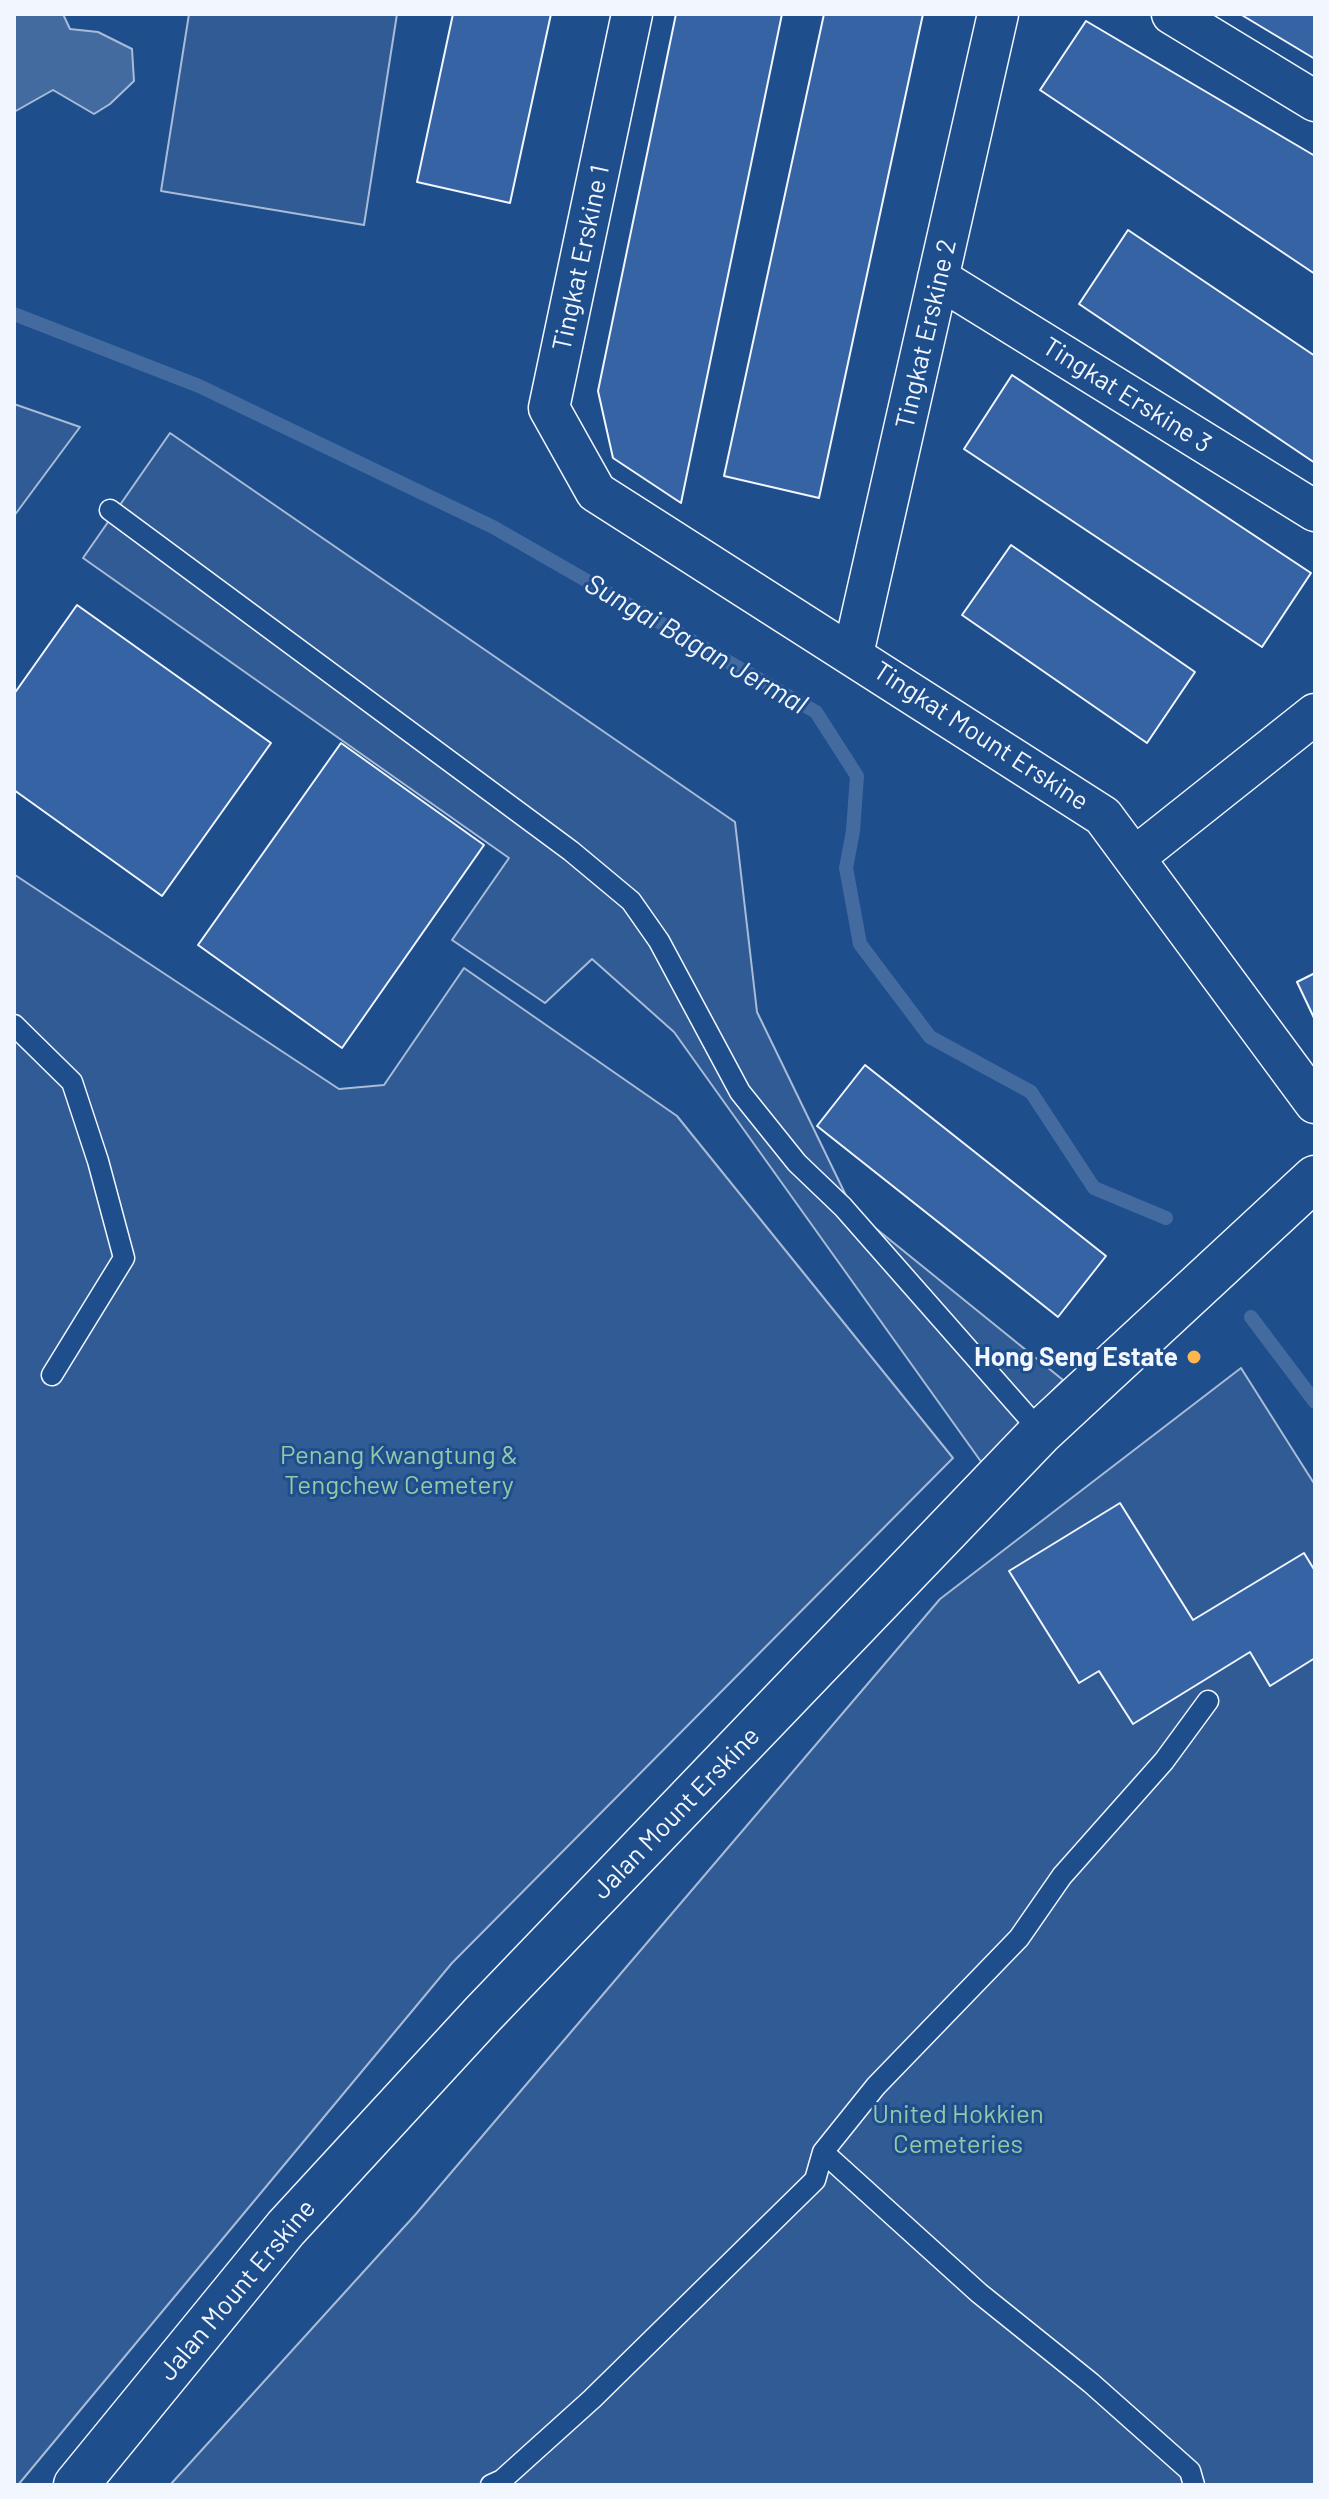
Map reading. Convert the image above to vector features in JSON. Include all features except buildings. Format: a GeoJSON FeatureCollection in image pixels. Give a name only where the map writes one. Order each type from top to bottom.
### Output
{"type":"FeatureCollection","features":[{"type":"Feature","properties":{"kind":"main road","name":"Jalan Mount Erskine"},"geometry":{"type":"LineString","coordinates":[[76,2485],[286,2228],[483,2014],[1041,1432],[1315,1178]]}},
{"type":"Feature","properties":{"kind":"street","name":"Tingkat Erskine 1"},"geometry":{"type":"LineString","coordinates":[[596,492],[549,408],[632,14]]}},
{"type":"Feature","properties":{"kind":"street","name":"Tingkat Erskine 2"},"geometry":{"type":"LineString","coordinates":[[853,654],[998,14]]}},
{"type":"Feature","properties":{"kind":"street"},"geometry":{"type":"LineString","coordinates":[[1172,14],[1315,101]]}},
{"type":"Feature","properties":{"kind":"street","name":"Tingkat Erskine 3"},"geometry":{"type":"LineString","coordinates":[[938,278],[1315,511]]}},
{"type":"Feature","properties":{"kind":"street","name":"Tingkat Mount Erskine"},"geometry":{"type":"LineString","coordinates":[[596,492],[1094,808],[1135,857],[1315,1103]]}},
{"type":"Feature","properties":{"kind":"street"},"geometry":{"type":"LineString","coordinates":[[1135,857],[1315,714]]}},
{"type":"Feature","properties":{"kind":"lane"},"geometry":{"type":"LineString","coordinates":[[110,510],[559,841],[631,901],[659,941],[740,1092],[797,1163],[843,1207],[1041,1432]]}},
{"type":"Feature","properties":{"kind":"lane"},"geometry":{"type":"LineString","coordinates":[[14,1025],[72,1082],[98,1161],[124,1258],[52,1375]]}},
{"type":"Feature","properties":{"kind":"lane"},"geometry":{"type":"LineString","coordinates":[[491,2485],[502,2480],[592,2399],[815,2180],[823,2152],[876,2086],[1019,1938],[1062,1876],[1164,1761],[1208,1701]]}},
{"type":"Feature","properties":{"kind":"lane"},"geometry":{"type":"LineString","coordinates":[[823,2152],[979,2293],[1091,2383],[1190,2471],[1194,2485]]}},
{"type":"Feature","properties":{"kind":"shaded area"},"geometry":{"type":"Polygon","coordinates":[[[14,14],[63,14],[70,29],[98,32],[132,49],[134,81],[110,104],[94,114],[53,90],[14,112],[14,14]]]}},
{"type":"Feature","properties":{"kind":"shaded area"},"geometry":{"type":"Polygon","coordinates":[[[189,14],[397,14],[364,225],[161,191],[189,14]]]}},
{"type":"Feature","properties":{"kind":"shaded area"},"geometry":{"type":"Polygon","coordinates":[[[14,404],[80,427],[14,516],[14,404]]]}},
{"type":"Feature","properties":{"kind":"shaded area"},"geometry":{"type":"Polygon","coordinates":[[[170,433],[735,822],[757,1012],[853,1210],[1063,1380],[982,1463],[674,1032],[592,959],[545,1003],[452,940],[509,858],[83,558],[170,433]]]}},
{"type":"Feature","properties":{"kind":"shaded area","name":"Penang Kwangtung & Tengchew Cemetery"},"geometry":{"type":"Polygon","coordinates":[[[14,860],[15,875],[339,1089],[384,1085],[464,968],[677,1116],[953,1458],[452,1963],[18,2485],[14,2485],[14,860]]]}},
{"type":"Feature","properties":{"kind":"shaded area","name":"United Hokkien Cemeteries"},"geometry":{"type":"Polygon","coordinates":[[[1241,1368],[1315,1485],[1315,2485],[170,2485],[415,2215],[940,1599],[1241,1368]]]}},
{"type":"Feature","properties":{"kind":"waterway","name":"Sungai Bagan Jermal"},"geometry":{"type":"LineString","coordinates":[[14,314],[199,386],[493,527],[816,712],[857,776],[853,831],[846,868],[860,944],[930,1037],[1031,1092],[1094,1188],[1166,1218]]}},
{"type":"Feature","properties":{"kind":"waterway","name":"Sungai Bagan Jermal"},"geometry":{"type":"LineString","coordinates":[[1251,1317],[1315,1402]]}},
{"type":"Feature","properties":{"kind":"place","name":"Hong Seng Estate"},"geometry":{"type":"Point","coordinates":[1194,1357]}}]}
